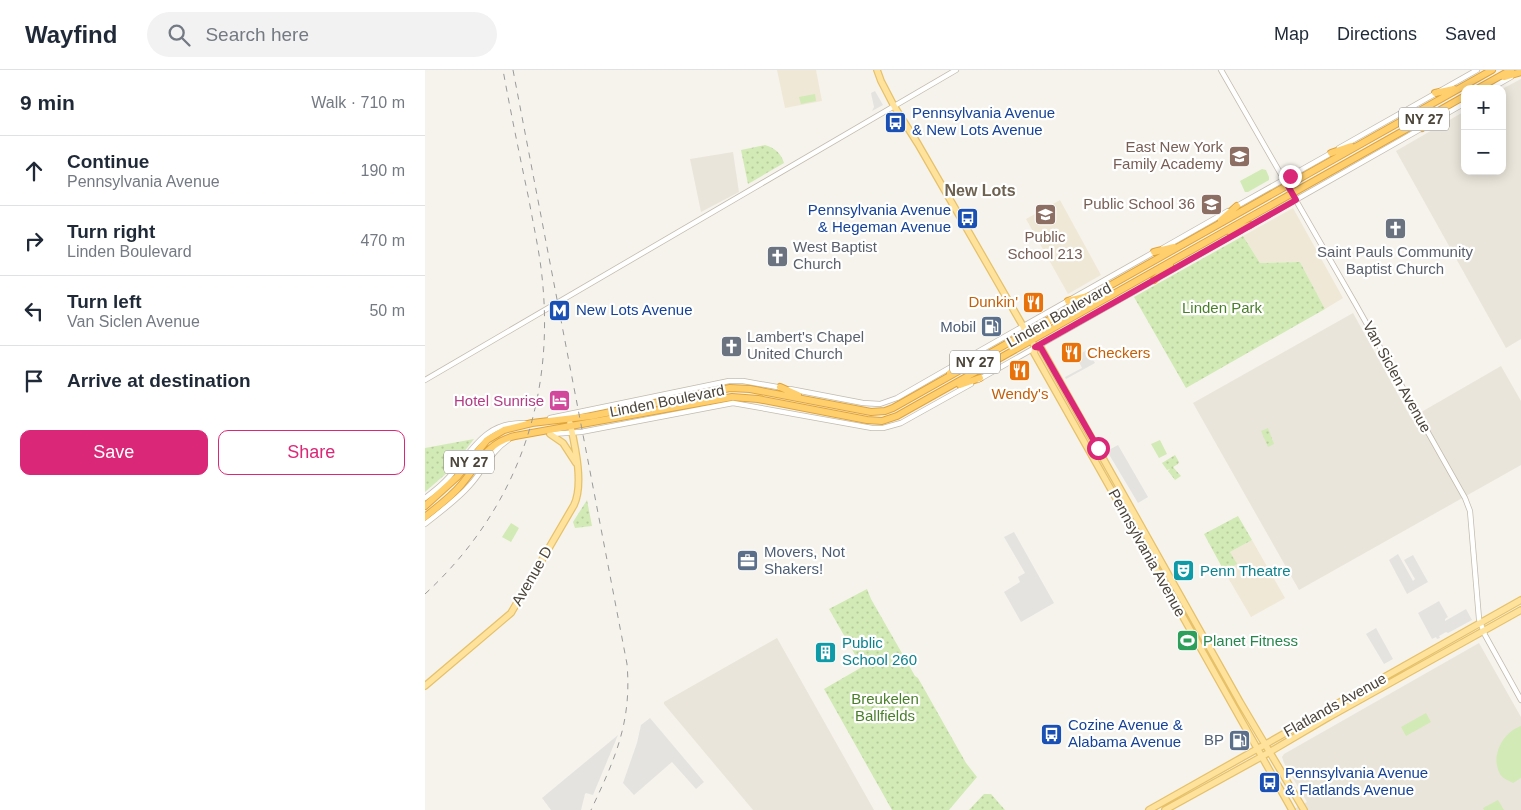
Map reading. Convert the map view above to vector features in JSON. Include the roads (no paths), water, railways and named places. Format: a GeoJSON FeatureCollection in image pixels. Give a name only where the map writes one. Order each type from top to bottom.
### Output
{"type":"FeatureCollection","features":[{"type":"Feature","properties":{"kind":"highway","name":"Linden Boulevard"},"geometry":{"type":"LineString","coordinates":[[1467,85],[1492,70]]}},
{"type":"Feature","properties":{"kind":"highway"},"geometry":{"type":"LineString","coordinates":[[1484,85],[1511,70]]}},
{"type":"Feature","properties":{"kind":"highway"},"geometry":{"type":"LineString","coordinates":[[1491,81],[1521,72]]}},
{"type":"Feature","properties":{"kind":"highway"},"geometry":{"type":"LineString","coordinates":[[1435,94],[1461,87]]}},
{"type":"Feature","properties":{"kind":"highway","name":"Linden Boulevard"},"geometry":{"type":"LineString","coordinates":[[425,506],[457,478],[487,440],[504,430],[531,423],[571,426],[730,388],[750,389],[871,412],[885,411],[941,382],[1185,244],[1286,182],[1364,142],[1461,88]]}},
{"type":"Feature","properties":{"kind":"highway","name":"Linden Boulevard"},"geometry":{"type":"LineString","coordinates":[[425,517],[460,486],[496,443],[505,438],[732,397],[758,399],[867,420],[882,420],[907,411],[1033,344],[1177,258],[1461,98]]}},
{"type":"Feature","properties":{"kind":"highway"},"geometry":{"type":"LineString","coordinates":[[1422,128],[1445,107]]}},
{"type":"Feature","properties":{"kind":"highway"},"geometry":{"type":"LineString","coordinates":[[1331,153],[1364,142]]}},
{"type":"Feature","properties":{"kind":"highway"},"geometry":{"type":"LineString","coordinates":[[1213,228],[1237,206]]}},
{"type":"Feature","properties":{"kind":"highway"},"geometry":{"type":"LineString","coordinates":[[1214,238],[1250,226]]}},
{"type":"Feature","properties":{"kind":"highway"},"geometry":{"type":"LineString","coordinates":[[1154,252],[1185,244]]}},
{"type":"Feature","properties":{"kind":"highway"},"geometry":{"type":"LineString","coordinates":[[1154,280],[1177,258]]}},
{"type":"Feature","properties":{"kind":"highway"},"geometry":{"type":"LineString","coordinates":[[1068,301],[1096,294]]}},
{"type":"Feature","properties":{"kind":"highway"},"geometry":{"type":"LineString","coordinates":[[941,382],[968,358]]}},
{"type":"Feature","properties":{"kind":"highway"},"geometry":{"type":"LineString","coordinates":[[947,389],[980,378]]}},
{"type":"Feature","properties":{"kind":"highway"},"geometry":{"type":"LineString","coordinates":[[780,388],[810,400]]}},
{"type":"Feature","properties":{"kind":"main road","name":"Pennsylvania Avenue"},"geometry":{"type":"LineString","coordinates":[[877,70],[894,106],[918,144],[1033,344],[1034,352],[1291,810]]}},
{"type":"Feature","properties":{"kind":"main road","name":"Pennsylvania Avenue"},"geometry":{"type":"LineString","coordinates":[[1033,344],[1041,348],[1304,810]]}},
{"type":"Feature","properties":{"kind":"main road","name":"Avenue D"},"geometry":{"type":"LineString","coordinates":[[425,686],[511,613],[577,500],[579,481],[571,426]]}},
{"type":"Feature","properties":{"kind":"main road"},"geometry":{"type":"LineString","coordinates":[[550,434],[563,443],[577,463]]}},
{"type":"Feature","properties":{"kind":"main road","name":"Flatlands Avenue"},"geometry":{"type":"LineString","coordinates":[[1149,810],[1521,600]]}},
{"type":"Feature","properties":{"kind":"main road","name":"Flatlands Avenue"},"geometry":{"type":"LineString","coordinates":[[1165,810],[1521,610]]}},
{"type":"Feature","properties":{"kind":"street"},"geometry":{"type":"LineString","coordinates":[[425,380],[956,70]]}},
{"type":"Feature","properties":{"kind":"street","name":"Van Siclen Avenue"},"geometry":{"type":"LineString","coordinates":[[1221,70],[1467,504],[1470,511],[1483,631],[1521,700]]}},
{"type":"Feature","properties":{"kind":"street","name":"Linden Boulevard"},"geometry":{"type":"LineString","coordinates":[[425,498],[443,484],[468,452],[489,432],[499,426],[516,422],[531,423],[629,400],[729,380],[863,403],[880,404],[897,398],[1154,252],[1237,206],[1286,182],[1331,153],[1477,70]]}},
{"type":"Feature","properties":{"kind":"street"},"geometry":{"type":"LineString","coordinates":[[1497,85],[1521,72]]}},
{"type":"Feature","properties":{"kind":"street","name":"Linden Boulevard"},"geometry":{"type":"LineString","coordinates":[[536,432],[550,434],[571,426],[733,403],[858,426],[883,428],[901,423],[980,378],[1033,344],[1154,280],[1461,105]]}},
{"type":"Feature","properties":{"kind":"street","name":"Linden Boulevard"},"geometry":{"type":"LineString","coordinates":[[425,524],[462,493],[471,484],[491,456],[505,442],[515,436]]}},
{"type":"Feature","properties":{"kind":"railway"},"geometry":{"type":"LineString","coordinates":[[425,594],[458,560],[485,524],[507,486],[524,446],[536,404],[543,360],[544,315],[541,268],[503,70]]}},
{"type":"Feature","properties":{"kind":"railway"},"geometry":{"type":"LineString","coordinates":[[513,70],[627,664],[627,704],[620,740],[591,810]]}},
{"type":"Feature","properties":{"kind":"place","name":"Pennsylvania Avenue & New Lots Avenue"},"geometry":{"type":"Point","coordinates":[896,122]}},
{"type":"Feature","properties":{"kind":"place","name":"East New York Family Academy"},"geometry":{"type":"Point","coordinates":[1239,156]}},
{"type":"Feature","properties":{"kind":"place","name":"Public School 36"},"geometry":{"type":"Point","coordinates":[1211,204]}},
{"type":"Feature","properties":{"kind":"place","name":"Public School 213"},"geometry":{"type":"Point","coordinates":[1045,214]}},
{"type":"Feature","properties":{"kind":"place","name":"Pennsylvania Avenue & Hegeman Avenue"},"geometry":{"type":"Point","coordinates":[967,219]}},
{"type":"Feature","properties":{"kind":"place","name":"Saint Pauls Community Baptist Church"},"geometry":{"type":"Point","coordinates":[1395,229]}},
{"type":"Feature","properties":{"kind":"place","name":"West Baptist Church"},"geometry":{"type":"Point","coordinates":[777,256]}},
{"type":"Feature","properties":{"kind":"place","name":"Dunkin'"},"geometry":{"type":"Point","coordinates":[1034,302]}},
{"type":"Feature","properties":{"kind":"place","name":"New Lots Avenue"},"geometry":{"type":"Point","coordinates":[560,310]}},
{"type":"Feature","properties":{"kind":"place","name":"Mobil"},"geometry":{"type":"Point","coordinates":[992,327]}},
{"type":"Feature","properties":{"kind":"place","name":"Lambert's Chapel United Church"},"geometry":{"type":"Point","coordinates":[731,346]}},
{"type":"Feature","properties":{"kind":"place","name":"Checkers"},"geometry":{"type":"Point","coordinates":[1071,353]}},
{"type":"Feature","properties":{"kind":"place","name":"Wendy's"},"geometry":{"type":"Point","coordinates":[1020,371]}},
{"type":"Feature","properties":{"kind":"place","name":"Hotel Sunrise"},"geometry":{"type":"Point","coordinates":[560,401]}},
{"type":"Feature","properties":{"kind":"place","name":"Movers, Not Shakers!"},"geometry":{"type":"Point","coordinates":[748,561]}},
{"type":"Feature","properties":{"kind":"place","name":"Penn Theatre"},"geometry":{"type":"Point","coordinates":[1184,571]}},
{"type":"Feature","properties":{"kind":"place","name":"Planet Fitness"},"geometry":{"type":"Point","coordinates":[1187,641]}},
{"type":"Feature","properties":{"kind":"place","name":"Public School 260"},"geometry":{"type":"Point","coordinates":[826,652]}},
{"type":"Feature","properties":{"kind":"place","name":"Cozine Avenue & Alabama Avenue"},"geometry":{"type":"Point","coordinates":[1052,734]}},
{"type":"Feature","properties":{"kind":"place","name":"BP"},"geometry":{"type":"Point","coordinates":[1240,740]}},
{"type":"Feature","properties":{"kind":"place","name":"Pennsylvania Avenue & Flatlands Avenue"},"geometry":{"type":"Point","coordinates":[1269,782]}},
{"type":"Feature","properties":{"kind":"district","name":"New Lots"},"geometry":{"type":"Point","coordinates":[980,190]}},
{"type":"Feature","properties":{"kind":"park label","name":"Linden Park"},"geometry":{"type":"Point","coordinates":[1222,308]}},
{"type":"Feature","properties":{"kind":"park label","name":"Breukelen Ballfields"},"geometry":{"type":"Point","coordinates":[885,708]}}]}
